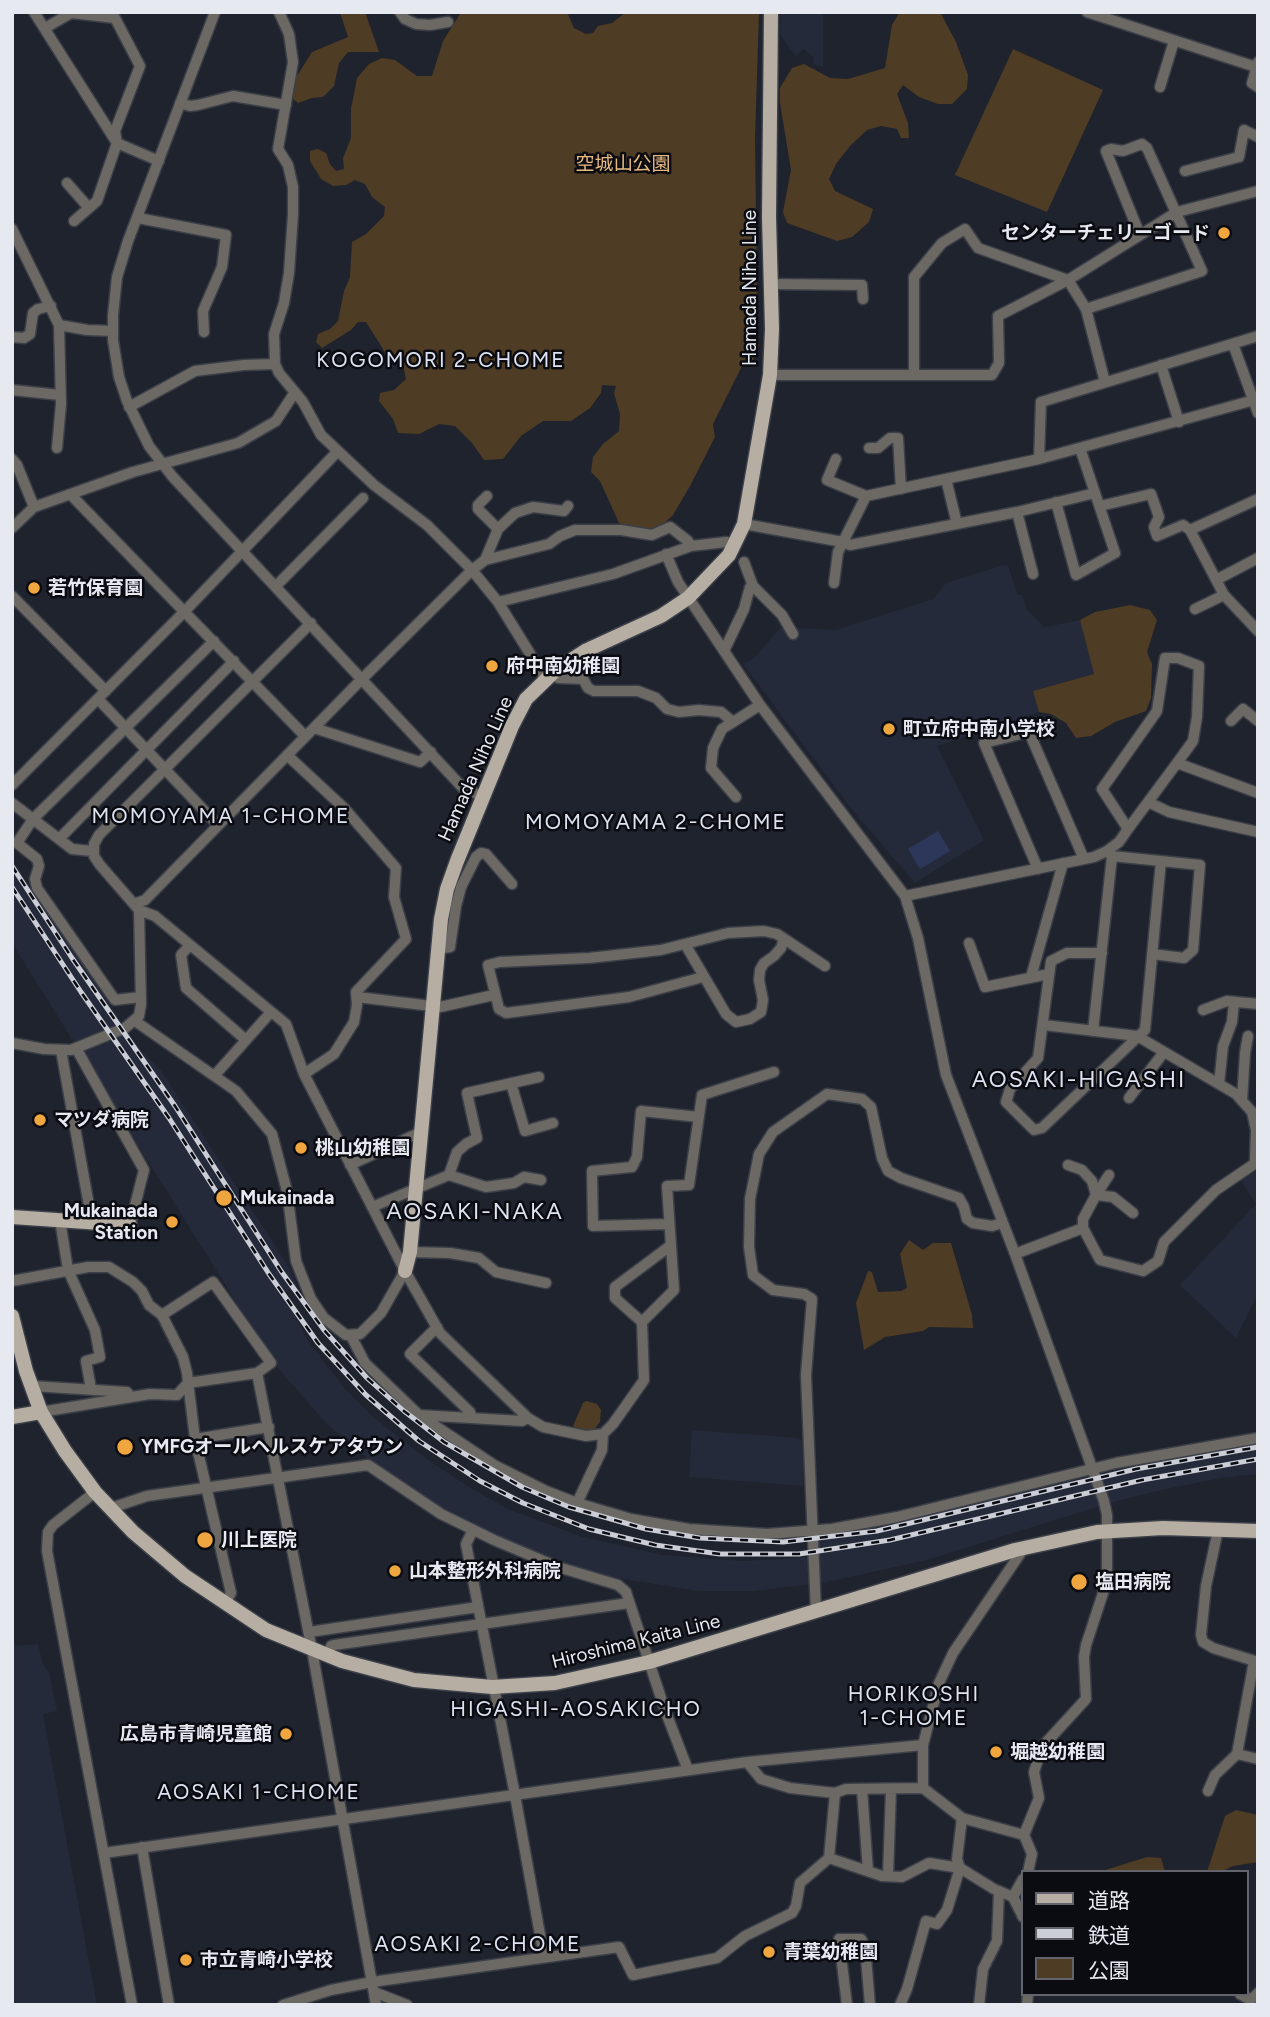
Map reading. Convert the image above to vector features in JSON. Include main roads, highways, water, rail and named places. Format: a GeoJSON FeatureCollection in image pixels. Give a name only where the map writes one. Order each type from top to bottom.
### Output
{"type":"FeatureCollection","features":[{"type":"Feature","properties":{"kind":"main road","name":"Hamada Niho Line"},"geometry":{"type":"LineString","coordinates":[[405,1271],[410,1252],[437,949],[447,889],[482,796],[519,712],[526,699],[549,676],[587,650],[661,616],[688,598],[710,577],[736,544],[744,524],[770,375],[771,12]]}},
{"type":"Feature","properties":{"kind":"main road"},"geometry":{"type":"LineString","coordinates":[[12,1217],[130,1225]]}},
{"type":"Feature","properties":{"kind":"main road","name":"Hiroshima Kaita Line"},"geometry":{"type":"LineString","coordinates":[[12,1316],[16,1338],[41,1412],[95,1492],[133,1532],[185,1576],[266,1630],[328,1656],[414,1680],[492,1687],[555,1683],[649,1662],[1024,1548],[1108,1530],[1163,1528],[1258,1531]]}},
{"type":"Feature","properties":{"kind":"main road"},"geometry":{"type":"LineString","coordinates":[[12,1417],[41,1412]]}},
{"type":"Feature","properties":{"kind":"water"},"geometry":{"type":"Polygon","coordinates":[[[938,831],[950,851],[920,869],[908,849],[938,831]]]}},
{"type":"Feature","properties":{"kind":"railway"},"geometry":{"type":"LineString","coordinates":[[12,866],[175,1106],[281,1271],[324,1330],[367,1378],[404,1411],[444,1442],[522,1487],[569,1507],[646,1529],[700,1538],[783,1542],[877,1531],[1136,1469],[1258,1447]]}},
{"type":"Feature","properties":{"kind":"railway"},"geometry":{"type":"LineString","coordinates":[[12,887],[169,1118],[269,1274],[318,1343],[366,1395],[419,1441],[480,1481],[523,1503],[589,1529],[655,1545],[720,1554],[799,1554],[890,1540],[1142,1480],[1258,1459]]}},
{"type":"Feature","properties":{"kind":"place","name":"センターチェリーゴード"},"geometry":{"type":"Point","coordinates":[1224,233]}},
{"type":"Feature","properties":{"kind":"place","name":"若竹保育園"},"geometry":{"type":"Point","coordinates":[34,588]}},
{"type":"Feature","properties":{"kind":"place","name":"府中南幼稚園"},"geometry":{"type":"Point","coordinates":[492,666]}},
{"type":"Feature","properties":{"kind":"place","name":"町立府中南小学校"},"geometry":{"type":"Point","coordinates":[889,729]}},
{"type":"Feature","properties":{"kind":"place","name":"マツダ病院"},"geometry":{"type":"Point","coordinates":[40,1120]}},
{"type":"Feature","properties":{"kind":"place","name":"桃山幼稚園"},"geometry":{"type":"Point","coordinates":[301,1148]}},
{"type":"Feature","properties":{"kind":"place","name":"Mukainada"},"geometry":{"type":"Point","coordinates":[224,1198]}},
{"type":"Feature","properties":{"kind":"place","name":"Mukainada Station"},"geometry":{"type":"Point","coordinates":[172,1222]}},
{"type":"Feature","properties":{"kind":"place","name":"YMFGオールヘルスケアタウン"},"geometry":{"type":"Point","coordinates":[125,1447]}},
{"type":"Feature","properties":{"kind":"place","name":"川上医院"},"geometry":{"type":"Point","coordinates":[205,1540]}},
{"type":"Feature","properties":{"kind":"place","name":"山本整形外科病院"},"geometry":{"type":"Point","coordinates":[395,1571]}},
{"type":"Feature","properties":{"kind":"place","name":"塩田病院"},"geometry":{"type":"Point","coordinates":[1079,1582]}},
{"type":"Feature","properties":{"kind":"place","name":"広島市青崎児童館"},"geometry":{"type":"Point","coordinates":[286,1734]}},
{"type":"Feature","properties":{"kind":"place","name":"堀越幼稚園"},"geometry":{"type":"Point","coordinates":[996,1752]}},
{"type":"Feature","properties":{"kind":"place","name":"青葉幼稚園"},"geometry":{"type":"Point","coordinates":[769,1952]}},
{"type":"Feature","properties":{"kind":"place","name":"市立青崎小学校"},"geometry":{"type":"Point","coordinates":[186,1960]}},
{"type":"Feature","properties":{"kind":"district","name":"KOGOMORI 2-CHOME"},"geometry":{"type":"Point","coordinates":[441,361]}},
{"type":"Feature","properties":{"kind":"district","name":"MOMOYAMA 1-CHOME"},"geometry":{"type":"Point","coordinates":[221,817]}},
{"type":"Feature","properties":{"kind":"district","name":"MOMOYAMA 2-CHOME"},"geometry":{"type":"Point","coordinates":[656,823]}},
{"type":"Feature","properties":{"kind":"district","name":"AOSAKI-HIGASHI"},"geometry":{"type":"Point","coordinates":[1079,1080]}},
{"type":"Feature","properties":{"kind":"district","name":"AOSAKI-NAKA"},"geometry":{"type":"Point","coordinates":[475,1212]}},
{"type":"Feature","properties":{"kind":"district","name":"HORIKOSHI 1-CHOME"},"geometry":{"type":"Point","coordinates":[914,1707]}},
{"type":"Feature","properties":{"kind":"district","name":"HIGASHI-AOSAKICHO"},"geometry":{"type":"Point","coordinates":[576,1710]}},
{"type":"Feature","properties":{"kind":"district","name":"AOSAKI 1-CHOME"},"geometry":{"type":"Point","coordinates":[259,1793]}},
{"type":"Feature","properties":{"kind":"district","name":"AOSAKI 2-CHOME"},"geometry":{"type":"Point","coordinates":[478,1945]}},
{"type":"Feature","properties":{"kind":"park label","name":"空城山公園"},"geometry":{"type":"Point","coordinates":[623,164]}}]}
